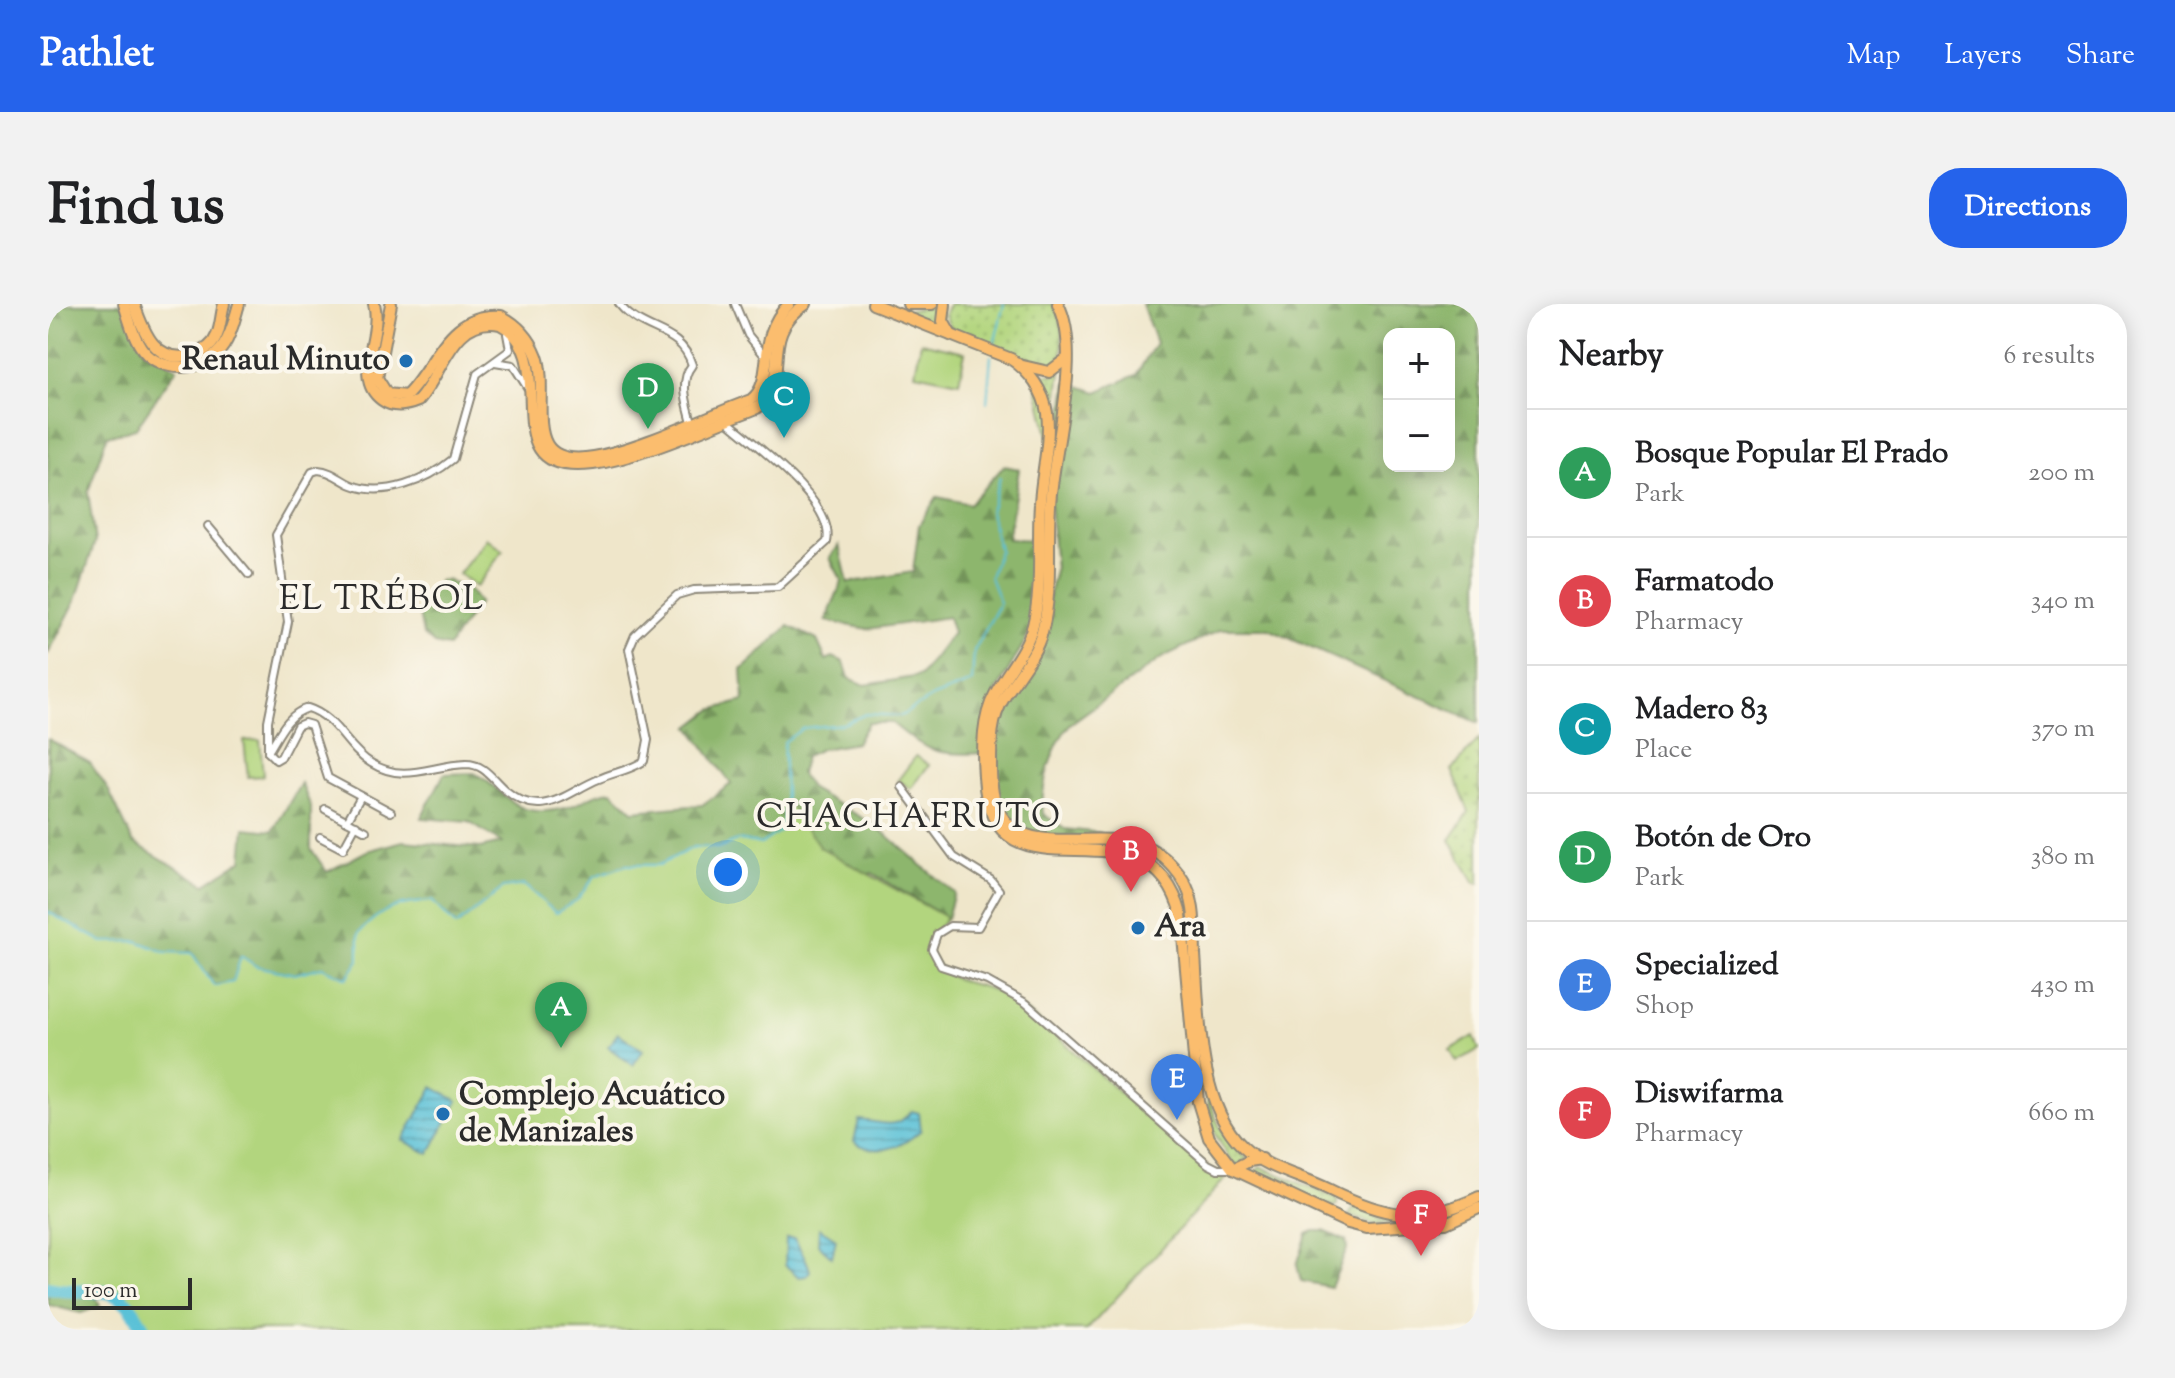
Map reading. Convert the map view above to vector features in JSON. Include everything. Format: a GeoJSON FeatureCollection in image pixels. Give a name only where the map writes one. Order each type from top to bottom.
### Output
{"type":"FeatureCollection","features":[{"type":"Feature","properties":{"kind":"main road"},"geometry":{"type":"LineString","coordinates":[[124,304],[143,349],[154,359],[177,368],[203,362],[223,347],[239,304]]}},
{"type":"Feature","properties":{"kind":"main road"},"geometry":{"type":"LineString","coordinates":[[134,304],[151,343],[169,356],[182,358],[210,347],[218,335],[224,304]]}},
{"type":"Feature","properties":{"kind":"main road"},"geometry":{"type":"LineString","coordinates":[[374,304],[377,323],[368,377],[376,396],[386,403],[399,405],[418,401],[439,363],[462,335],[483,323],[500,324],[521,340],[525,347],[532,396],[529,424],[539,448],[549,458],[575,465],[609,461],[757,408],[771,394],[777,339],[789,318],[806,304]]}},
{"type":"Feature","properties":{"kind":"main road"},"geometry":{"type":"LineString","coordinates":[[391,304],[377,378],[387,394],[406,396],[441,345],[458,328],[478,317],[501,316],[526,336],[538,359],[541,434],[555,451],[576,458],[605,454],[758,394],[765,381],[765,356],[772,325],[789,304]]}},
{"type":"Feature","properties":{"kind":"main road"},"geometry":{"type":"LineString","coordinates":[[873,304],[968,340],[1021,366],[1049,372],[1067,359]]}},
{"type":"Feature","properties":{"kind":"main road"},"geometry":{"type":"LineString","coordinates":[[908,304],[932,304]]}},
{"type":"Feature","properties":{"kind":"main road"},"geometry":{"type":"LineString","coordinates":[[945,304],[943,321],[951,335]]}},
{"type":"Feature","properties":{"kind":"main road"},"geometry":{"type":"LineString","coordinates":[[1058,304],[1064,317],[1067,359],[1050,504],[1044,621],[1034,654],[997,712],[993,738],[994,792],[1008,822],[1034,839],[1142,845],[1166,859],[1182,879],[1194,912],[1212,1101],[1243,1148],[1369,1209],[1431,1215],[1479,1197]]}},
{"type":"Feature","properties":{"kind":"main road"},"geometry":{"type":"LineString","coordinates":[[1021,366],[1037,385],[1047,415],[1037,608],[1024,649],[996,692],[985,723],[986,796],[1001,827],[1030,846],[1047,851],[1132,854],[1161,873],[1171,886],[1181,914],[1198,1102],[1209,1138],[1233,1169],[1367,1228],[1446,1223],[1479,1208]]}},
{"type":"Feature","properties":{"kind":"main road"},"geometry":{"type":"LineString","coordinates":[[1233,1169],[1262,1159]]}},
{"type":"Feature","properties":{"kind":"main road"},"geometry":{"type":"LineString","coordinates":[[1329,1213],[1337,1206],[1341,1196]]}},
{"type":"Feature","properties":{"kind":"street"},"geometry":{"type":"LineString","coordinates":[[619,304],[639,325],[679,339],[688,350],[692,365],[686,372],[685,394],[692,422]]}},
{"type":"Feature","properties":{"kind":"street"},"geometry":{"type":"LineString","coordinates":[[735,304],[748,335],[765,356]]}},
{"type":"Feature","properties":{"kind":"street"},"geometry":{"type":"LineString","coordinates":[[391,812],[328,778],[311,725],[304,723],[297,726],[281,757],[276,760],[268,752],[268,721],[287,638],[276,535],[312,472],[326,470],[351,484],[378,489],[396,487],[442,468],[458,448],[477,374],[510,350],[510,340],[500,324]]}},
{"type":"Feature","properties":{"kind":"street"},"geometry":{"type":"LineString","coordinates":[[492,362],[513,365],[532,396]]}},
{"type":"Feature","properties":{"kind":"street"},"geometry":{"type":"LineString","coordinates":[[268,752],[286,723],[298,711],[308,708],[333,722],[370,762],[393,773],[479,766],[526,803],[566,799],[599,778],[631,770],[644,761],[648,740],[631,642],[677,595],[694,590],[778,587],[827,542],[827,522],[792,477],[726,420]]}},
{"type":"Feature","properties":{"kind":"street"},"geometry":{"type":"LineString","coordinates":[[208,526],[249,575]]}},
{"type":"Feature","properties":{"kind":"street"},"geometry":{"type":"LineString","coordinates":[[279,613],[285,602]]}},
{"type":"Feature","properties":{"kind":"street"},"geometry":{"type":"LineString","coordinates":[[902,787],[954,857],[991,880],[999,890],[978,927],[950,926],[937,934],[932,949],[941,966],[951,972],[987,981],[1026,1003],[1208,1164],[1233,1169]]}},
{"type":"Feature","properties":{"kind":"street"},"geometry":{"type":"LineString","coordinates":[[347,821],[361,796]]}},
{"type":"Feature","properties":{"kind":"street"},"geometry":{"type":"LineString","coordinates":[[325,809],[366,831]]}},
{"type":"Feature","properties":{"kind":"street"},"geometry":{"type":"LineString","coordinates":[[320,837],[343,849],[356,825]]}},
{"type":"Feature","properties":{"kind":"green space"},"geometry":{"type":"Polygon","coordinates":[[[48,304],[124,304],[143,349],[177,368],[136,428],[107,436],[88,492],[95,542],[76,600],[48,654],[48,304]]]}},
{"type":"Feature","properties":{"kind":"green space"},"geometry":{"type":"Polygon","coordinates":[[[949,304],[1053,304],[1062,332],[1061,361],[1049,368],[1038,367],[950,327],[945,314],[949,304]]]}},
{"type":"Feature","properties":{"kind":"green space"},"geometry":{"type":"Polygon","coordinates":[[[1142,304],[1479,304],[1479,723],[1269,629],[1221,629],[1163,657],[1070,724],[1064,733],[1045,779],[1043,814],[1065,829],[1101,833],[1073,842],[1021,832],[997,806],[993,726],[1034,654],[1055,571],[1050,504],[1067,382],[1097,392],[1136,375],[1156,343],[1142,304]]]}},
{"type":"Feature","properties":{"kind":"green space"},"geometry":{"type":"Polygon","coordinates":[[[941,306],[942,328],[904,311],[941,306]]]}},
{"type":"Feature","properties":{"kind":"green space"},"geometry":{"type":"Polygon","coordinates":[[[921,342],[965,352],[959,382],[915,373],[921,342]]]}},
{"type":"Feature","properties":{"kind":"green space"},"geometry":{"type":"Polygon","coordinates":[[[1061,371],[1051,448],[1034,374],[1053,375],[1061,371]]]}},
{"type":"Feature","properties":{"kind":"green space"},"geometry":{"type":"Polygon","coordinates":[[[1004,466],[1019,469],[1008,539],[1039,540],[1032,629],[996,692],[984,753],[955,754],[934,750],[914,740],[892,723],[868,723],[856,743],[821,749],[805,756],[800,773],[811,789],[875,825],[954,893],[947,918],[872,873],[387,1026],[48,955],[48,739],[90,763],[109,791],[133,842],[205,884],[242,860],[245,828],[273,831],[301,783],[311,807],[311,849],[327,872],[367,851],[403,841],[480,848],[502,843],[469,822],[421,818],[444,774],[474,773],[522,808],[533,811],[565,808],[612,791],[633,811],[702,805],[731,784],[690,727],[712,710],[744,701],[742,670],[789,626],[817,640],[826,660],[833,657],[844,662],[849,678],[865,685],[920,676],[953,633],[948,617],[868,629],[826,621],[842,581],[830,558],[839,545],[848,583],[913,572],[919,525],[937,497],[969,504],[1004,466]]]}},
{"type":"Feature","properties":{"kind":"green space"},"geometry":{"type":"Polygon","coordinates":[[[487,538],[503,551],[476,587],[459,574],[487,538]]]}},
{"type":"Feature","properties":{"kind":"green space"},"geometry":{"type":"Polygon","coordinates":[[[446,580],[470,591],[479,603],[448,647],[434,644],[423,634],[419,613],[439,581],[446,580]]]}},
{"type":"Feature","properties":{"kind":"green space"},"geometry":{"type":"Polygon","coordinates":[[[1479,739],[1479,883],[1475,883],[1450,840],[1469,812],[1452,770],[1479,739]]]}},
{"type":"Feature","properties":{"kind":"green space"},"geometry":{"type":"Polygon","coordinates":[[[260,740],[263,776],[248,777],[244,741],[260,740]]]}},
{"type":"Feature","properties":{"kind":"green space"},"geometry":{"type":"Polygon","coordinates":[[[916,756],[929,765],[911,789],[898,780],[916,756]]]}},
{"type":"Feature","properties":{"kind":"green space"},"geometry":{"type":"Polygon","coordinates":[[[788,802],[820,847],[947,918],[933,933],[928,949],[946,973],[1012,1001],[1056,1036],[1180,1147],[1225,1179],[1087,1330],[144,1330],[125,1301],[115,1295],[48,1288],[48,912],[103,942],[137,941],[165,952],[192,953],[214,985],[233,982],[241,956],[256,966],[294,974],[322,967],[347,978],[359,960],[359,933],[375,917],[391,908],[432,901],[457,926],[503,888],[524,885],[556,913],[577,900],[595,876],[626,865],[659,865],[694,847],[720,848],[739,840],[761,844],[781,830],[788,802]]]}},
{"type":"Feature","properties":{"kind":"green space"},"geometry":{"type":"Polygon","coordinates":[[[1474,1036],[1479,1049],[1457,1062],[1450,1050],[1474,1036]]]}},
{"type":"Feature","properties":{"kind":"green space"},"geometry":{"type":"Polygon","coordinates":[[[1207,1084],[1212,1106],[1225,1136],[1248,1159],[1235,1166],[1213,1128],[1207,1084]]]}},
{"type":"Feature","properties":{"kind":"green space"},"geometry":{"type":"Polygon","coordinates":[[[1261,1167],[1337,1198],[1337,1205],[1333,1207],[1257,1174],[1261,1167]]]}},
{"type":"Feature","properties":{"kind":"green space"},"geometry":{"type":"Polygon","coordinates":[[[1355,1206],[1384,1220],[1412,1221],[1375,1224],[1349,1216],[1355,1206]]]}},
{"type":"Feature","properties":{"kind":"green space"},"geometry":{"type":"Polygon","coordinates":[[[1324,1231],[1346,1241],[1347,1249],[1331,1287],[1301,1281],[1297,1265],[1307,1234],[1324,1231]]]}},
{"type":"Feature","properties":{"kind":"green space"},"geometry":{"type":"Polygon","coordinates":[[[48,1238],[84,1273],[100,1306],[81,1313],[48,1305],[48,1238]]]}},
{"type":"Feature","properties":{"kind":"water"},"geometry":{"type":"Polygon","coordinates":[[[618,1033],[643,1050],[633,1065],[608,1047],[618,1033]]]}},
{"type":"Feature","properties":{"kind":"water"},"geometry":{"type":"Polygon","coordinates":[[[433,1087],[458,1101],[429,1154],[403,1140],[433,1087]]]}},
{"type":"Feature","properties":{"kind":"water"},"geometry":{"type":"Polygon","coordinates":[[[912,1111],[919,1113],[921,1130],[906,1141],[889,1148],[871,1149],[854,1141],[859,1120],[894,1123],[912,1111]]]}},
{"type":"Feature","properties":{"kind":"water"},"geometry":{"type":"Polygon","coordinates":[[[819,1228],[836,1239],[832,1257],[818,1244],[819,1228]]]}},
{"type":"Feature","properties":{"kind":"water"},"geometry":{"type":"Polygon","coordinates":[[[786,1238],[794,1238],[805,1258],[810,1271],[806,1276],[799,1277],[785,1265],[786,1238]]]}},
{"type":"Feature","properties":{"kind":"waterway"},"geometry":{"type":"LineString","coordinates":[[994,345],[1004,304]]}},
{"type":"Feature","properties":{"kind":"waterway"},"geometry":{"type":"LineString","coordinates":[[987,402],[991,356]]}},
{"type":"Feature","properties":{"kind":"waterway"},"geometry":{"type":"LineString","coordinates":[[48,912],[103,942],[137,941],[165,952],[192,953],[214,986],[233,982],[241,956],[256,966],[295,974],[322,967],[347,978],[359,960],[359,933],[375,917],[391,908],[432,901],[456,926],[503,888],[524,885],[556,913],[577,900],[595,876],[626,865],[659,865],[694,847],[720,848],[739,840],[761,844],[781,830],[785,797],[784,742],[803,728],[843,724],[866,714],[901,716],[933,697],[972,682],[974,651],[1000,603],[990,577],[999,550],[990,511],[1000,478]]}},
{"type":"Feature","properties":{"kind":"waterway"},"geometry":{"type":"LineString","coordinates":[[48,1288],[115,1295],[125,1301],[144,1330]]}},
{"type":"Feature","properties":{"kind":"place","name":"Renaul Minuto"},"geometry":{"type":"Point","coordinates":[406,361]}},
{"type":"Feature","properties":{"kind":"place","name":"Botón de Oro"},"geometry":{"type":"Point","coordinates":[648,429]}},
{"type":"Feature","properties":{"kind":"place","name":"Madero 83"},"geometry":{"type":"Point","coordinates":[784,438]}},
{"type":"Feature","properties":{"kind":"place","name":"Farmatodo"},"geometry":{"type":"Point","coordinates":[1131,892]}},
{"type":"Feature","properties":{"kind":"place","name":"Ara"},"geometry":{"type":"Point","coordinates":[1138,928]}},
{"type":"Feature","properties":{"kind":"place","name":"Bosque Popular El Prado"},"geometry":{"type":"Point","coordinates":[561,1048]}},
{"type":"Feature","properties":{"kind":"place","name":"Complejo Acuático de Manizales"},"geometry":{"type":"Point","coordinates":[443,1114]}},
{"type":"Feature","properties":{"kind":"place","name":"Specialized"},"geometry":{"type":"Point","coordinates":[1177,1120]}},
{"type":"Feature","properties":{"kind":"place","name":"Diswifarma"},"geometry":{"type":"Point","coordinates":[1421,1256]}},
{"type":"Feature","properties":{"kind":"district","name":"EL TRÉBOL"},"geometry":{"type":"Point","coordinates":[382,600]}},
{"type":"Feature","properties":{"kind":"district","name":"CHACHAFRUTO"},"geometry":{"type":"Point","coordinates":[909,818]}}]}
